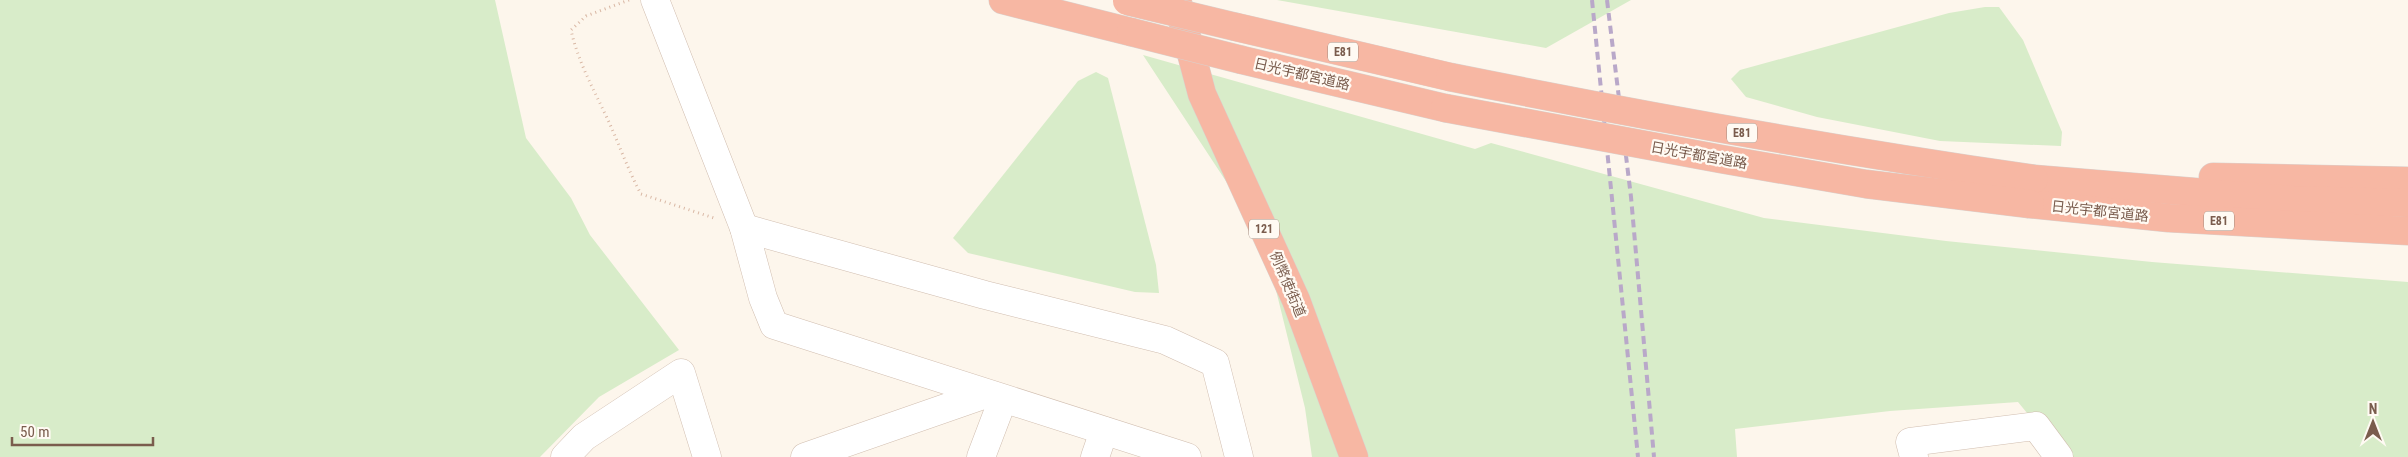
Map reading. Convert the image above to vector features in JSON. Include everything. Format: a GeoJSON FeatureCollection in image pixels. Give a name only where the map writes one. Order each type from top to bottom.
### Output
{"type":"FeatureCollection","features":[{"type":"Feature","properties":{"kind":"highway","name":"日光宇都宮道路"},"geometry":{"type":"LineString","coordinates":[[1003,0],[1242,60],[1445,108],[1866,184],[2408,203]]}},
{"type":"Feature","properties":{"kind":"highway","name":"日光宇都宮道路"},"geometry":{"type":"LineString","coordinates":[[1125,0],[1450,78],[1745,134],[1871,155],[2032,191],[2169,218],[2408,231]]}},
{"type":"Feature","properties":{"kind":"highway","name":"例幣使街道"},"geometry":{"type":"LineString","coordinates":[[1177,0],[1202,94],[1296,300],[1354,457]]}},
{"type":"Feature","properties":{"kind":"highway"},"geometry":{"type":"LineString","coordinates":[[2032,191],[2226,177],[2408,182]]}},
{"type":"Feature","properties":{"kind":"street"},"geometry":{"type":"LineString","coordinates":[[655,0],[744,228],[763,298],[774,325],[1104,431],[1156,452],[1187,457]]}},
{"type":"Feature","properties":{"kind":"street"},"geometry":{"type":"LineString","coordinates":[[744,228],[985,295],[1165,340],[1215,363],[1239,457]]}},
{"type":"Feature","properties":{"kind":"street"},"geometry":{"type":"LineString","coordinates":[[565,457],[584,437],[681,373],[707,457]]}},
{"type":"Feature","properties":{"kind":"street"},"geometry":{"type":"LineString","coordinates":[[805,457],[995,397]]}},
{"type":"Feature","properties":{"kind":"street"},"geometry":{"type":"LineString","coordinates":[[981,457],[995,397]]}},
{"type":"Feature","properties":{"kind":"street"},"geometry":{"type":"LineString","coordinates":[[1914,457],[1910,442],[2036,426],[2059,457]]}},
{"type":"Feature","properties":{"kind":"street"},"geometry":{"type":"LineString","coordinates":[[1095,457],[1104,431]]}},
{"type":"Feature","properties":{"kind":"path"},"geometry":{"type":"LineString","coordinates":[[629,0],[586,16],[571,30],[576,53],[609,121],[629,172],[641,194],[744,228]]}},
{"type":"Feature","properties":{"kind":"green space"},"geometry":{"type":"Polygon","coordinates":[[[0,0],[495,0],[526,138],[571,198],[590,235],[679,350],[599,397],[540,457],[0,457],[0,0]]]}},
{"type":"Feature","properties":{"kind":"green space"},"geometry":{"type":"Polygon","coordinates":[[[1277,0],[1631,0],[1546,48],[1277,0]]]}},
{"type":"Feature","properties":{"kind":"green space"},"geometry":{"type":"Polygon","coordinates":[[[1985,7],[1999,7],[2023,40],[2062,132],[2061,146],[1940,141],[1817,117],[1746,97],[1731,79],[1740,70],[1949,13],[1985,7]]]}},
{"type":"Feature","properties":{"kind":"green space"},"geometry":{"type":"Polygon","coordinates":[[[1143,55],[1475,149],[1491,143],[1764,218],[1946,241],[2152,262],[2408,282],[2408,457],[2063,457],[2018,402],[1890,411],[1735,429],[1737,457],[1312,457],[1305,408],[1272,274],[1281,265],[1143,55]]]}},
{"type":"Feature","properties":{"kind":"green space"},"geometry":{"type":"Polygon","coordinates":[[[1096,72],[1108,78],[1156,265],[1159,293],[1135,292],[968,253],[953,238],[1078,81],[1096,72]]]}},
{"type":"Feature","properties":{"kind":"railway"},"geometry":{"type":"LineString","coordinates":[[1592,0],[1638,457]]}},
{"type":"Feature","properties":{"kind":"railway"},"geometry":{"type":"LineString","coordinates":[[1607,0],[1631,197],[1654,457]]}}]}
